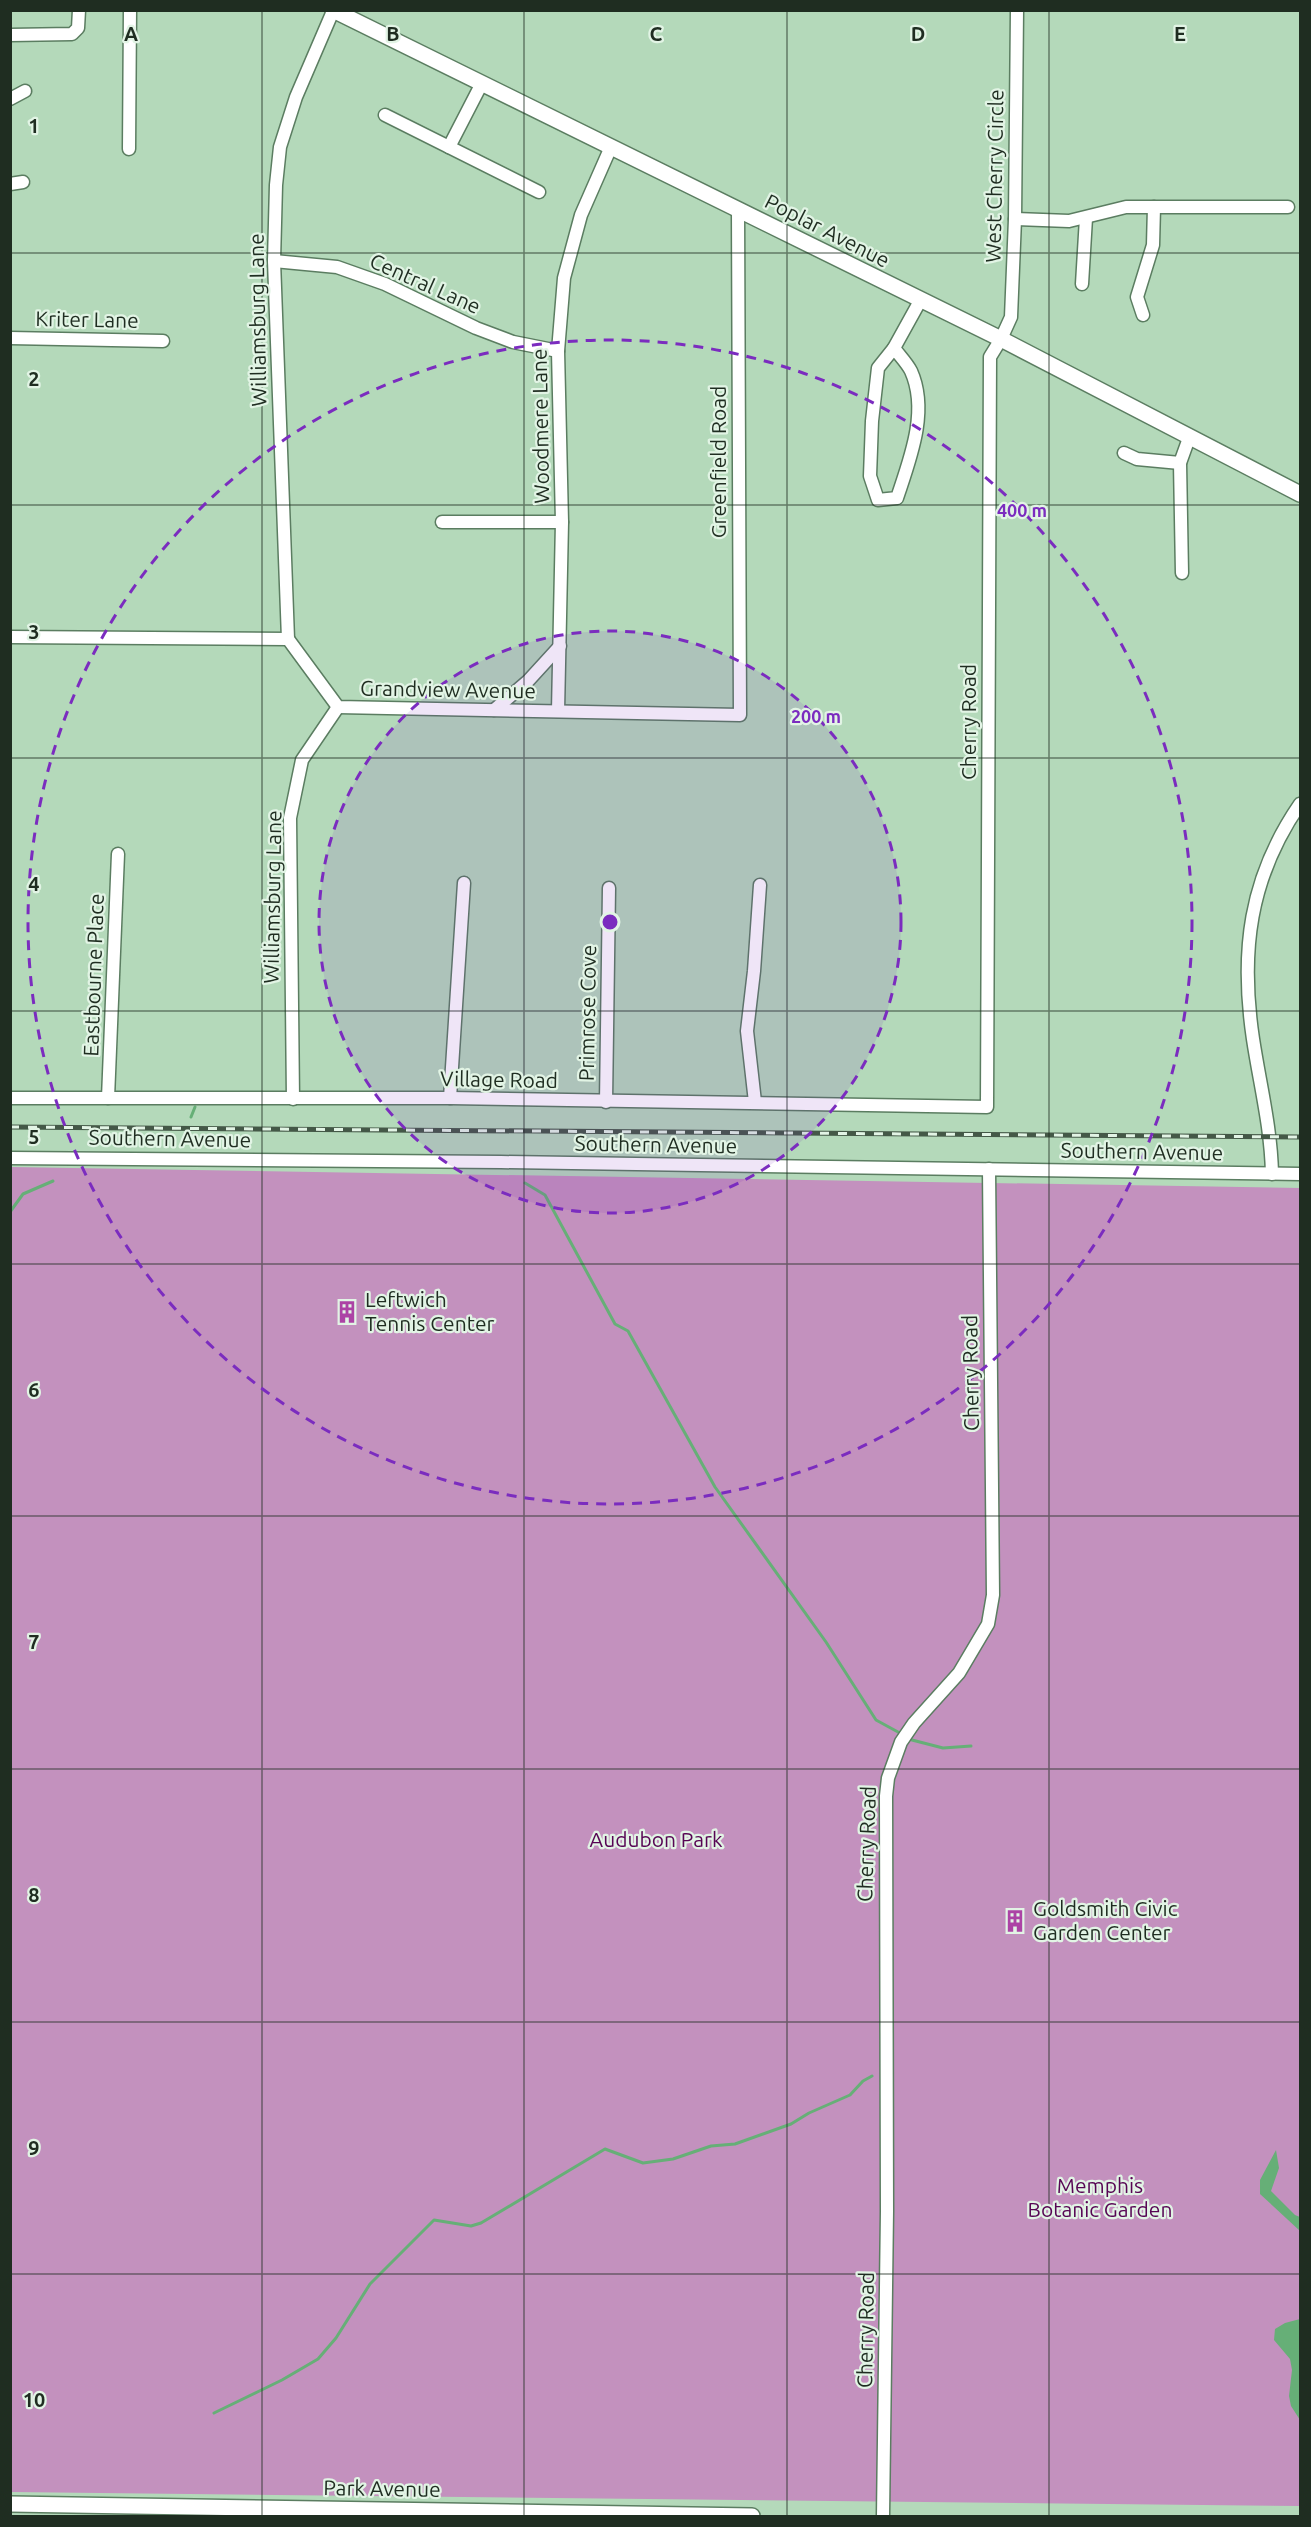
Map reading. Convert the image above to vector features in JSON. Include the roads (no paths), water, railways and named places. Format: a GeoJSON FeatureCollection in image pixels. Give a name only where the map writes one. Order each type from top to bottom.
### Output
{"type":"FeatureCollection","features":[{"type":"Feature","properties":{"kind":"main road","name":"Poplar Avenue"},"geometry":{"type":"LineString","coordinates":[[333,11],[1001,339],[1300,494]]}},
{"type":"Feature","properties":{"kind":"main road","name":"Park Avenue"},"geometry":{"type":"LineString","coordinates":[[10,2504],[221,2512],[752,2517]]}},
{"type":"Feature","properties":{"kind":"street"},"geometry":{"type":"LineString","coordinates":[[10,35],[72,34],[78,28],[78,10]]}},
{"type":"Feature","properties":{"kind":"street"},"geometry":{"type":"LineString","coordinates":[[129,149],[130,10]]}},
{"type":"Feature","properties":{"kind":"street","name":"West Cherry Circle"},"geometry":{"type":"LineString","coordinates":[[1001,339],[1011,317],[1015,219],[1017,10]]}},
{"type":"Feature","properties":{"kind":"street","name":"Williamsburg Lane"},"geometry":{"type":"LineString","coordinates":[[288,639],[274,261],[276,185],[280,147],[296,97],[333,11]]}},
{"type":"Feature","properties":{"kind":"street"},"geometry":{"type":"LineString","coordinates":[[449,147],[482,83]]}},
{"type":"Feature","properties":{"kind":"street"},"geometry":{"type":"LineString","coordinates":[[10,99],[25,91]]}},
{"type":"Feature","properties":{"kind":"street"},"geometry":{"type":"LineString","coordinates":[[385,115],[539,192]]}},
{"type":"Feature","properties":{"kind":"street","name":"Woodmere Lane"},"geometry":{"type":"LineString","coordinates":[[558,711],[562,522],[558,351],[564,278],[581,214],[610,149]]}},
{"type":"Feature","properties":{"kind":"street"},"geometry":{"type":"LineString","coordinates":[[1015,219],[1069,221],[1126,207],[1288,207]]}},
{"type":"Feature","properties":{"kind":"street"},"geometry":{"type":"LineString","coordinates":[[1143,315],[1137,297],[1153,245],[1154,207]]}},
{"type":"Feature","properties":{"kind":"street","name":"Greenfield Road"},"geometry":{"type":"LineString","coordinates":[[738,209],[740,715]]}},
{"type":"Feature","properties":{"kind":"street"},"geometry":{"type":"LineString","coordinates":[[1082,284],[1086,218]]}},
{"type":"Feature","properties":{"kind":"street","name":"Central Lane"},"geometry":{"type":"LineString","coordinates":[[274,261],[337,267],[385,284],[477,328],[513,342],[558,351]]}},
{"type":"Feature","properties":{"kind":"street"},"geometry":{"type":"LineString","coordinates":[[894,348],[910,370],[919,403],[912,455],[897,498],[878,500],[870,476],[872,421],[878,368],[894,348],[920,301]]}},
{"type":"Feature","properties":{"kind":"street","name":"Kriter Lane"},"geometry":{"type":"LineString","coordinates":[[10,338],[163,341]]}},
{"type":"Feature","properties":{"kind":"street","name":"Cherry Road"},"geometry":{"type":"LineString","coordinates":[[987,1107],[990,357],[1001,339]]}},
{"type":"Feature","properties":{"kind":"street"},"geometry":{"type":"LineString","coordinates":[[1182,573],[1180,463],[1189,438]]}},
{"type":"Feature","properties":{"kind":"street"},"geometry":{"type":"LineString","coordinates":[[1124,453],[1140,459],[1180,463]]}},
{"type":"Feature","properties":{"kind":"street"},"geometry":{"type":"LineString","coordinates":[[442,522],[562,522]]}},
{"type":"Feature","properties":{"kind":"street"},"geometry":{"type":"LineString","coordinates":[[10,637],[288,639]]}},
{"type":"Feature","properties":{"kind":"street","name":"Grandview Avenue"},"geometry":{"type":"LineString","coordinates":[[288,639],[338,707],[740,715]]}},
{"type":"Feature","properties":{"kind":"street"},"geometry":{"type":"LineString","coordinates":[[494,710],[528,681],[560,646]]}},
{"type":"Feature","properties":{"kind":"street","name":"Williamsburg Lane"},"geometry":{"type":"LineString","coordinates":[[293,1099],[290,818],[302,760],[338,707]]}},
{"type":"Feature","properties":{"kind":"street"},"geometry":{"type":"LineString","coordinates":[[1272,1174],[1271,1137],[1253,1038],[1246,974],[1249,936],[1261,880],[1288,823],[1300,804]]}},
{"type":"Feature","properties":{"kind":"street","name":"Eastbourne Place"},"geometry":{"type":"LineString","coordinates":[[108,1098],[118,854]]}},
{"type":"Feature","properties":{"kind":"street"},"geometry":{"type":"LineString","coordinates":[[450,1098],[464,884]]}},
{"type":"Feature","properties":{"kind":"street"},"geometry":{"type":"LineString","coordinates":[[755,1102],[747,1031],[760,885]]}},
{"type":"Feature","properties":{"kind":"street","name":"Primrose Cove"},"geometry":{"type":"LineString","coordinates":[[606,1102],[609,888]]}},
{"type":"Feature","properties":{"kind":"street","name":"Village Road"},"geometry":{"type":"LineString","coordinates":[[10,1098],[450,1098],[987,1107]]}},
{"type":"Feature","properties":{"kind":"street","name":"Southern Avenue"},"geometry":{"type":"LineString","coordinates":[[10,1158],[1300,1174]]}},
{"type":"Feature","properties":{"kind":"street","name":"Cherry Road"},"geometry":{"type":"LineString","coordinates":[[882,2517],[887,2211],[886,1796],[888,1778],[901,1742],[914,1723],[959,1673],[988,1624],[993,1595],[989,1169]]}},
{"type":"Feature","properties":{"kind":"waterway"},"geometry":{"type":"LineString","coordinates":[[191,1117],[195,1107]]}},
{"type":"Feature","properties":{"kind":"waterway"},"geometry":{"type":"LineString","coordinates":[[182,1147],[187,1136]]}},
{"type":"Feature","properties":{"kind":"waterway"},"geometry":{"type":"LineString","coordinates":[[10,1212],[23,1194],[53,1181]]}},
{"type":"Feature","properties":{"kind":"waterway"},"geometry":{"type":"LineString","coordinates":[[525,1183],[545,1195],[615,1324],[628,1331],[715,1487],[826,1642],[876,1720],[898,1732]]}},
{"type":"Feature","properties":{"kind":"waterway"},"geometry":{"type":"LineString","coordinates":[[912,1740],[943,1748],[971,1746]]}},
{"type":"Feature","properties":{"kind":"waterway"},"geometry":{"type":"LineString","coordinates":[[214,2413],[282,2380],[318,2359],[336,2338],[370,2284],[434,2220],[471,2226],[481,2223],[605,2149],[643,2163],[673,2159],[711,2146],[735,2144],[791,2124],[809,2113],[850,2095],[863,2081],[872,2076]]}},
{"type":"Feature","properties":{"kind":"railway"},"geometry":{"type":"LineString","coordinates":[[10,1127],[1300,1137]]}},
{"type":"Feature","properties":{"kind":"place","name":"Leftwich Tennis Center"},"geometry":{"type":"Point","coordinates":[347,1312]}},
{"type":"Feature","properties":{"kind":"place","name":"Goldsmith Civic Garden Center"},"geometry":{"type":"Point","coordinates":[1015,1921]}},
{"type":"Feature","properties":{"kind":"park label","name":"Audubon Park"},"geometry":{"type":"Point","coordinates":[656,1840]}},
{"type":"Feature","properties":{"kind":"park label","name":"Memphis Botanic Garden"},"geometry":{"type":"Point","coordinates":[1100,2198]}}]}
